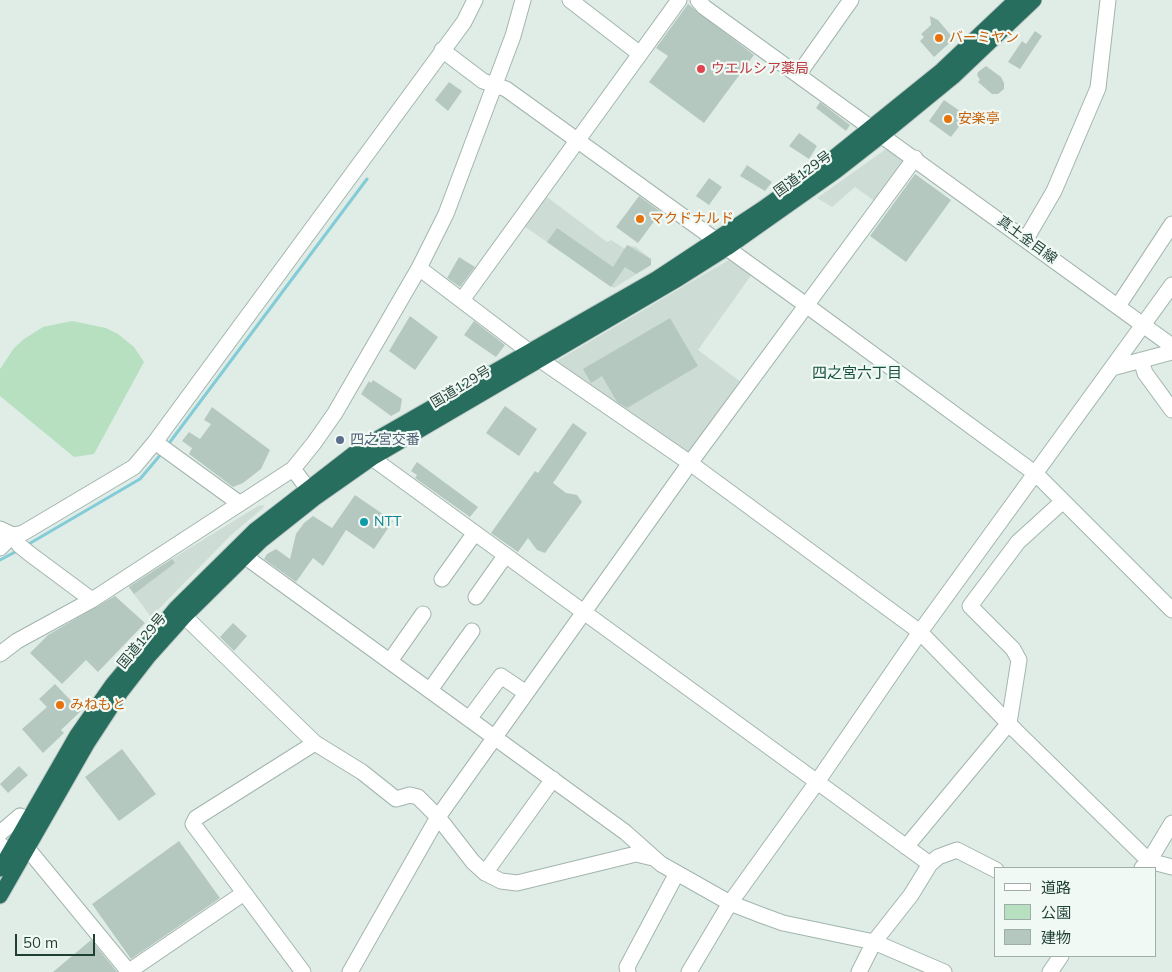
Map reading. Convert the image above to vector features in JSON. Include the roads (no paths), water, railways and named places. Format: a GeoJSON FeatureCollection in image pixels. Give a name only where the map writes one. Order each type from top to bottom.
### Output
{"type":"FeatureCollection","features":[{"type":"Feature","properties":{"kind":"highway","name":"国道129号"},"geometry":{"type":"LineString","coordinates":[[876,131],[1016,0]]}},
{"type":"Feature","properties":{"kind":"highway","name":"国道129号"},"geometry":{"type":"LineString","coordinates":[[311,493],[372,458],[656,279],[721,244],[814,172],[953,77],[1034,0]]}},
{"type":"Feature","properties":{"kind":"highway","name":"国道129号"},"geometry":{"type":"LineString","coordinates":[[0,869],[5,848],[28,820],[77,736],[112,685],[239,553],[361,448],[535,356]]}},
{"type":"Feature","properties":{"kind":"highway","name":"国道129号"},"geometry":{"type":"LineString","coordinates":[[0,896],[87,744],[121,692],[180,613]]}},
{"type":"Feature","properties":{"kind":"street"},"geometry":{"type":"LineString","coordinates":[[0,548],[15,541],[23,533],[111,483],[134,467],[155,442],[464,22],[476,0]]}},
{"type":"Feature","properties":{"kind":"street"},"geometry":{"type":"LineString","coordinates":[[0,654],[16,641],[92,600],[293,469],[335,413],[419,268],[446,214],[495,86],[523,0]]}},
{"type":"Feature","properties":{"kind":"street"},"geometry":{"type":"LineString","coordinates":[[570,0],[640,54]]}},
{"type":"Feature","properties":{"kind":"street"},"geometry":{"type":"LineString","coordinates":[[462,300],[679,0]]}},
{"type":"Feature","properties":{"kind":"street","name":"真土金目線"},"geometry":{"type":"LineString","coordinates":[[698,0],[704,7],[1172,346]]}},
{"type":"Feature","properties":{"kind":"street"},"geometry":{"type":"LineString","coordinates":[[798,75],[851,0]]}},
{"type":"Feature","properties":{"kind":"street"},"geometry":{"type":"LineString","coordinates":[[1026,239],[1054,191],[1098,88],[1108,0]]}},
{"type":"Feature","properties":{"kind":"street"},"geometry":{"type":"LineString","coordinates":[[442,50],[483,81],[506,90],[806,304],[1036,474],[1172,610]]}},
{"type":"Feature","properties":{"kind":"street"},"geometry":{"type":"LineString","coordinates":[[354,971],[438,817],[690,463],[915,158]]}},
{"type":"Feature","properties":{"kind":"street"},"geometry":{"type":"LineString","coordinates":[[1118,306],[1172,224]]}},
{"type":"Feature","properties":{"kind":"street"},"geometry":{"type":"LineString","coordinates":[[419,268],[535,356],[690,463],[920,632],[1145,865],[1172,867]]}},
{"type":"Feature","properties":{"kind":"street"},"geometry":{"type":"LineString","coordinates":[[689,972],[730,903],[817,782],[920,632],[1172,285]]}},
{"type":"Feature","properties":{"kind":"street"},"geometry":{"type":"LineString","coordinates":[[1112,368],[1172,352]]}},
{"type":"Feature","properties":{"kind":"street"},"geometry":{"type":"LineString","coordinates":[[1140,360],[1145,373],[1172,410]]}},
{"type":"Feature","properties":{"kind":"street"},"geometry":{"type":"LineString","coordinates":[[155,442],[239,503]]}},
{"type":"Feature","properties":{"kind":"street"},"geometry":{"type":"LineString","coordinates":[[372,458],[930,864]]}},
{"type":"Feature","properties":{"kind":"street"},"geometry":{"type":"LineString","coordinates":[[293,469],[311,493]]}},
{"type":"Feature","properties":{"kind":"street"},"geometry":{"type":"LineString","coordinates":[[906,847],[1009,724],[1019,660],[1013,649],[970,606],[1018,542],[1062,502]]}},
{"type":"Feature","properties":{"kind":"street"},"geometry":{"type":"LineString","coordinates":[[442,579],[474,534]]}},
{"type":"Feature","properties":{"kind":"street"},"geometry":{"type":"LineString","coordinates":[[15,541],[92,600]]}},
{"type":"Feature","properties":{"kind":"street"},"geometry":{"type":"LineString","coordinates":[[239,553],[553,779],[677,873],[730,903],[783,923],[874,942],[924,968],[944,972]]}},
{"type":"Feature","properties":{"kind":"street"},"geometry":{"type":"LineString","coordinates":[[476,597],[505,556]]}},
{"type":"Feature","properties":{"kind":"street"},"geometry":{"type":"LineString","coordinates":[[180,613],[315,742],[362,772],[396,799],[410,795],[418,797],[438,817],[473,862],[485,873],[501,881],[517,883],[636,854],[655,858]]}},
{"type":"Feature","properties":{"kind":"street"},"geometry":{"type":"LineString","coordinates":[[390,661],[423,614]]}},
{"type":"Feature","properties":{"kind":"street"},"geometry":{"type":"LineString","coordinates":[[430,690],[472,631]]}},
{"type":"Feature","properties":{"kind":"street"},"geometry":{"type":"LineString","coordinates":[[0,641],[16,641]]}},
{"type":"Feature","properties":{"kind":"street"},"geometry":{"type":"LineString","coordinates":[[469,719],[501,676],[526,693]]}},
{"type":"Feature","properties":{"kind":"street"},"geometry":{"type":"LineString","coordinates":[[303,972],[193,824],[196,818],[315,742]]}},
{"type":"Feature","properties":{"kind":"street"},"geometry":{"type":"LineString","coordinates":[[485,873],[553,779]]}},
{"type":"Feature","properties":{"kind":"street"},"geometry":{"type":"LineString","coordinates":[[0,833],[20,816],[28,820]]}},
{"type":"Feature","properties":{"kind":"street"},"geometry":{"type":"LineString","coordinates":[[1145,865],[1172,823]]}},
{"type":"Feature","properties":{"kind":"street"},"geometry":{"type":"LineString","coordinates":[[27,848],[128,972],[244,893]]}},
{"type":"Feature","properties":{"kind":"street"},"geometry":{"type":"LineString","coordinates":[[859,972],[874,942],[911,895],[930,864],[944,854],[958,850],[994,869]]}},
{"type":"Feature","properties":{"kind":"street"},"geometry":{"type":"LineString","coordinates":[[628,972],[627,967],[677,873]]}},
{"type":"Feature","properties":{"kind":"street"},"geometry":{"type":"LineString","coordinates":[[1050,972],[1060,957]]}},
{"type":"Feature","properties":{"kind":"waterway"},"geometry":{"type":"LineString","coordinates":[[167,446],[367,179]]}},
{"type":"Feature","properties":{"kind":"waterway"},"geometry":{"type":"LineString","coordinates":[[27,545],[140,479],[162,453]]}},
{"type":"Feature","properties":{"kind":"waterway"},"geometry":{"type":"LineString","coordinates":[[0,560],[17,551]]}},
{"type":"Feature","properties":{"kind":"place","name":"バーミヤン"},"geometry":{"type":"Point","coordinates":[939,38]}},
{"type":"Feature","properties":{"kind":"place","name":"ウエルシア薬局"},"geometry":{"type":"Point","coordinates":[701,69]}},
{"type":"Feature","properties":{"kind":"place","name":"安楽亭"},"geometry":{"type":"Point","coordinates":[948,119]}},
{"type":"Feature","properties":{"kind":"place","name":"マクドナルド"},"geometry":{"type":"Point","coordinates":[640,219]}},
{"type":"Feature","properties":{"kind":"place","name":"四之宮交番"},"geometry":{"type":"Point","coordinates":[340,440]}},
{"type":"Feature","properties":{"kind":"place","name":"NTT"},"geometry":{"type":"Point","coordinates":[364,522]}},
{"type":"Feature","properties":{"kind":"place","name":"みねもと"},"geometry":{"type":"Point","coordinates":[60,705]}},
{"type":"Feature","properties":{"kind":"district","name":"四之宮六丁目"},"geometry":{"type":"Point","coordinates":[857,373]}}]}
